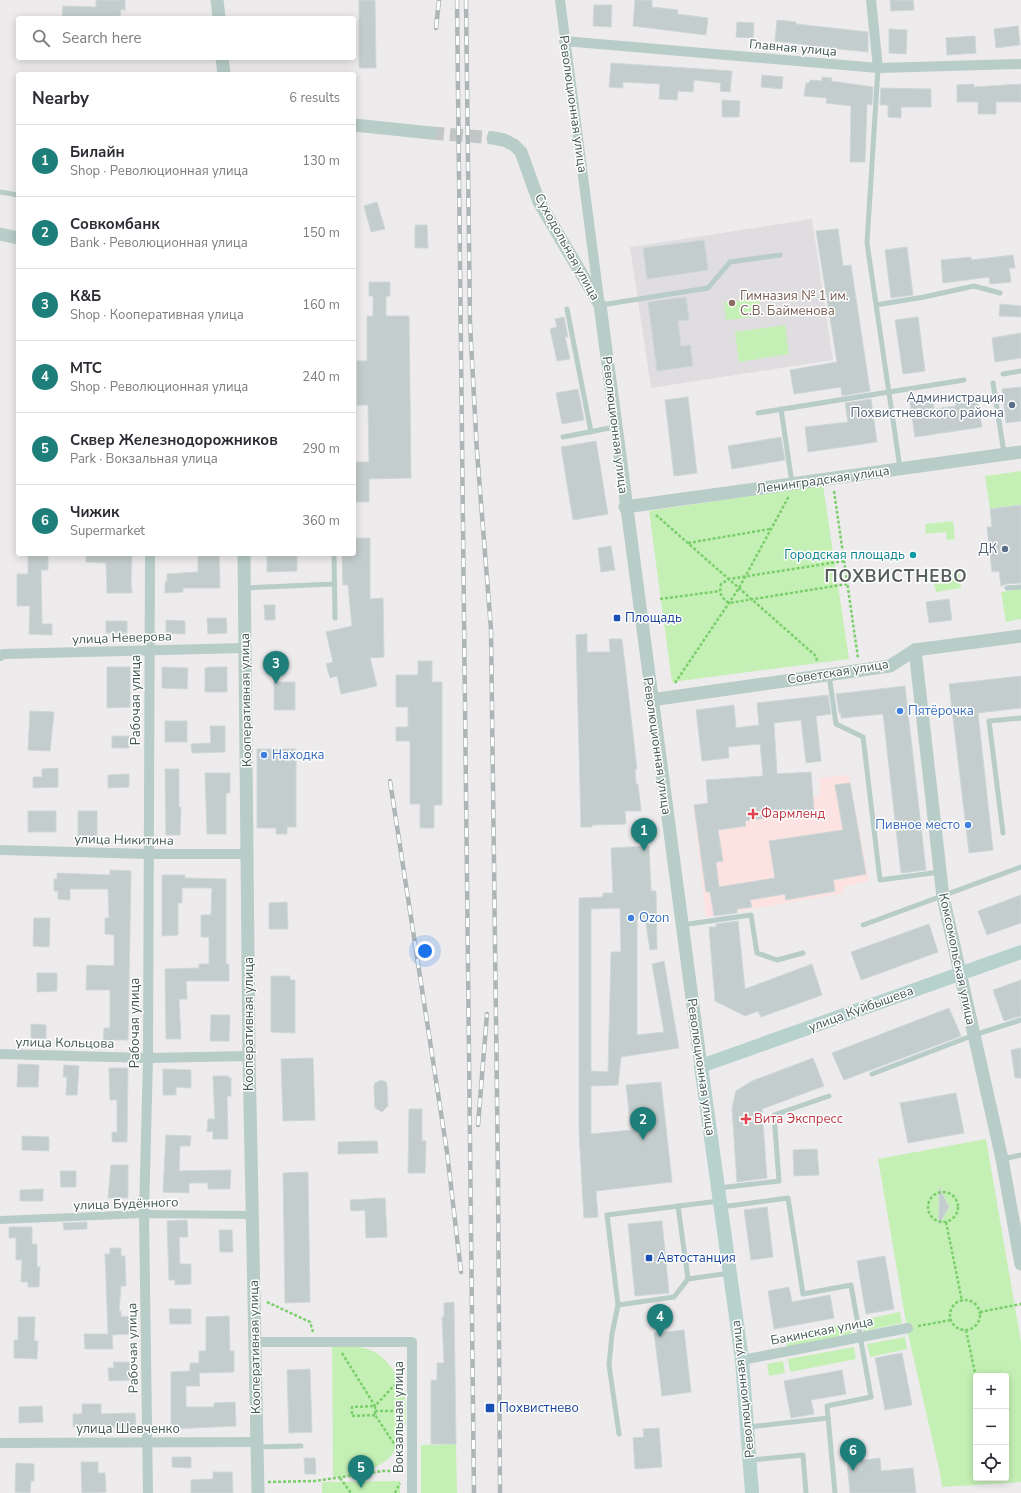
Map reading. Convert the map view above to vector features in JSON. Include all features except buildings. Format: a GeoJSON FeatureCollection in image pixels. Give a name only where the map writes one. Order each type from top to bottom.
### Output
{"type":"FeatureCollection","features":[{"type":"Feature","properties":{"kind":"main road","name":"улица Куйбышева"},"geometry":{"type":"LineString","coordinates":[[701,1066],[1021,952]]}},
{"type":"Feature","properties":{"kind":"main road","name":"Революционная улица"},"geometry":{"type":"LineString","coordinates":[[701,1066],[742,1360],[752,1493]]}},
{"type":"Feature","properties":{"kind":"street"},"geometry":{"type":"LineString","coordinates":[[217,0],[219,16]]}},
{"type":"Feature","properties":{"kind":"street","name":"Революционная улица"},"geometry":{"type":"LineString","coordinates":[[560,0],[564,41],[600,305],[625,507],[701,1066]]}},
{"type":"Feature","properties":{"kind":"street"},"geometry":{"type":"LineString","coordinates":[[871,0],[878,68]]}},
{"type":"Feature","properties":{"kind":"street","name":"Главная улица"},"geometry":{"type":"LineString","coordinates":[[564,41],[878,68],[1021,64]]}},
{"type":"Feature","properties":{"kind":"street"},"geometry":{"type":"LineString","coordinates":[[222,60],[224,72]]}},
{"type":"Feature","properties":{"kind":"street"},"geometry":{"type":"LineString","coordinates":[[356,125],[431,132]]}},
{"type":"Feature","properties":{"kind":"street","name":"Суходольная улица"},"geometry":{"type":"LineString","coordinates":[[493,138],[504,140],[514,145],[521,152],[539,202],[600,305]]}},
{"type":"Feature","properties":{"kind":"street"},"geometry":{"type":"LineString","coordinates":[[0,234],[16,238]]}},
{"type":"Feature","properties":{"kind":"street","name":"Ленинградская улица"},"geometry":{"type":"LineString","coordinates":[[625,507],[1021,452]]}},
{"type":"Feature","properties":{"kind":"street","name":"Рабочая улица"},"geometry":{"type":"LineString","coordinates":[[148,1493],[144,1214],[148,1058],[150,556]]}},
{"type":"Feature","properties":{"kind":"street","name":"Кооперативная улица"},"geometry":{"type":"LineString","coordinates":[[244,556],[249,1056],[258,1487]]}},
{"type":"Feature","properties":{"kind":"street","name":"Советская улица"},"geometry":{"type":"LineString","coordinates":[[651,700],[890,666],[915,650],[1021,636]]}},
{"type":"Feature","properties":{"kind":"street","name":"улица Неверова"},"geometry":{"type":"LineString","coordinates":[[0,656],[3,654],[245,648]]}},
{"type":"Feature","properties":{"kind":"street","name":"Комсомольская улица"},"geometry":{"type":"LineString","coordinates":[[915,650],[943,897],[1002,1159],[1021,1264]]}},
{"type":"Feature","properties":{"kind":"street","name":"улица Никитина"},"geometry":{"type":"LineString","coordinates":[[0,850],[149,854],[248,854]]}},
{"type":"Feature","properties":{"kind":"street","name":"улица Кольцова"},"geometry":{"type":"LineString","coordinates":[[0,1054],[148,1058],[249,1056]]}},
{"type":"Feature","properties":{"kind":"street","name":"улица Будённого"},"geometry":{"type":"LineString","coordinates":[[0,1220],[144,1214],[252,1215]]}},
{"type":"Feature","properties":{"kind":"street","name":"Бакинская улица"},"geometry":{"type":"LineString","coordinates":[[742,1360],[908,1328]]}},
{"type":"Feature","properties":{"kind":"street"},"geometry":{"type":"LineString","coordinates":[[255,1342],[335,1340]]}},
{"type":"Feature","properties":{"kind":"street","name":"Вокзальная улица"},"geometry":{"type":"LineString","coordinates":[[335,1340],[412,1342],[412,1493]]}},
{"type":"Feature","properties":{"kind":"street","name":"улица Шевченко"},"geometry":{"type":"LineString","coordinates":[[0,1443],[148,1442],[257,1444]]}},
{"type":"Feature","properties":{"kind":"lane"},"geometry":{"type":"LineString","coordinates":[[878,68],[867,243],[900,469]]}},
{"type":"Feature","properties":{"kind":"lane"},"geometry":{"type":"LineString","coordinates":[[0,192],[16,195]]}},
{"type":"Feature","properties":{"kind":"lane"},"geometry":{"type":"LineString","coordinates":[[600,305],[708,288],[730,262],[780,255]]}},
{"type":"Feature","properties":{"kind":"lane"},"geometry":{"type":"LineString","coordinates":[[876,305],[924,297],[974,286],[1000,293]]}},
{"type":"Feature","properties":{"kind":"lane"},"geometry":{"type":"LineString","coordinates":[[567,309],[591,432]]}},
{"type":"Feature","properties":{"kind":"lane"},"geometry":{"type":"LineString","coordinates":[[1003,374],[1021,371]]}},
{"type":"Feature","properties":{"kind":"lane"},"geometry":{"type":"LineString","coordinates":[[758,413],[964,380]]}},
{"type":"Feature","properties":{"kind":"lane"},"geometry":{"type":"LineString","coordinates":[[993,383],[1004,454]]}},
{"type":"Feature","properties":{"kind":"lane"},"geometry":{"type":"LineString","coordinates":[[781,409],[794,484]]}},
{"type":"Feature","properties":{"kind":"lane"},"geometry":{"type":"LineString","coordinates":[[563,437],[615,427]]}},
{"type":"Feature","properties":{"kind":"lane"},"geometry":{"type":"LineString","coordinates":[[334,556],[335,618]]}},
{"type":"Feature","properties":{"kind":"lane"},"geometry":{"type":"LineString","coordinates":[[244,588],[334,584]]}},
{"type":"Feature","properties":{"kind":"lane"},"geometry":{"type":"LineString","coordinates":[[1008,588],[1021,587]]}},
{"type":"Feature","properties":{"kind":"lane"},"geometry":{"type":"LineString","coordinates":[[829,674],[836,724],[863,737],[880,880],[940,872]]}},
{"type":"Feature","properties":{"kind":"lane"},"geometry":{"type":"LineString","coordinates":[[1003,833],[989,722],[1021,718]]}},
{"type":"Feature","properties":{"kind":"lane"},"geometry":{"type":"LineString","coordinates":[[863,925],[943,897],[1021,867]]}},
{"type":"Feature","properties":{"kind":"lane"},"geometry":{"type":"LineString","coordinates":[[681,926],[751,915],[757,953],[777,960],[803,953]]}},
{"type":"Feature","properties":{"kind":"lane"},"geometry":{"type":"LineString","coordinates":[[872,1074],[974,1035],[1021,1020]]}},
{"type":"Feature","properties":{"kind":"lane"},"geometry":{"type":"LineString","coordinates":[[619,1434],[610,1365],[612,1334],[618,1305],[607,1215],[719,1199],[779,1181],[774,1115],[829,1096]]}},
{"type":"Feature","properties":{"kind":"lane"},"geometry":{"type":"LineString","coordinates":[[1002,1159],[1021,1155]]}},
{"type":"Feature","properties":{"kind":"lane"},"geometry":{"type":"LineString","coordinates":[[719,1199],[788,1198],[803,1294],[850,1285],[871,1397],[827,1406],[835,1493]]}},
{"type":"Feature","properties":{"kind":"lane"},"geometry":{"type":"LineString","coordinates":[[678,1206],[688,1280]]}},
{"type":"Feature","properties":{"kind":"lane"},"geometry":{"type":"LineString","coordinates":[[618,1305],[674,1297],[688,1280],[730,1273]]}},
{"type":"Feature","properties":{"kind":"lane"},"geometry":{"type":"LineString","coordinates":[[747,1427],[828,1418]]}},
{"type":"Feature","properties":{"kind":"lane"},"geometry":{"type":"LineString","coordinates":[[257,1444],[301,1446]]}},
{"type":"Feature","properties":{"kind":"lane"},"geometry":{"type":"LineString","coordinates":[[750,1460],[803,1455],[806,1493]]}},
{"type":"Feature","properties":{"kind":"path"},"geometry":{"type":"LineString","coordinates":[[832,478],[859,670]]}},
{"type":"Feature","properties":{"kind":"path"},"geometry":{"type":"LineString","coordinates":[[671,683],[676,683],[739,588],[794,484]]}},
{"type":"Feature","properties":{"kind":"path"},"geometry":{"type":"LineString","coordinates":[[653,512],[816,656],[817,661]]}},
{"type":"Feature","properties":{"kind":"path"},"geometry":{"type":"LineString","coordinates":[[688,543],[770,529]]}},
{"type":"Feature","properties":{"kind":"path"},"geometry":{"type":"LineString","coordinates":[[729,603],[722,597],[720,592],[721,584],[729,579],[844,561]]}},
{"type":"Feature","properties":{"kind":"path"},"geometry":{"type":"LineString","coordinates":[[729,603],[847,584]]}},
{"type":"Feature","properties":{"kind":"path"},"geometry":{"type":"LineString","coordinates":[[660,599],[720,592]]}},
{"type":"Feature","properties":{"kind":"path"},"geometry":{"type":"LineString","coordinates":[[940,1193],[949,1194],[956,1201],[958,1206],[955,1216],[946,1222],[937,1221],[930,1215],[928,1210],[929,1201],[932,1197],[940,1193]]}},
{"type":"Feature","properties":{"kind":"path"},"geometry":{"type":"LineString","coordinates":[[946,1222],[962,1301]]}},
{"type":"Feature","properties":{"kind":"path"},"geometry":{"type":"LineString","coordinates":[[962,1301],[972,1302],[980,1312],[978,1324],[974,1328],[966,1330],[956,1327],[951,1320],[952,1309],[962,1301]]}},
{"type":"Feature","properties":{"kind":"path"},"geometry":{"type":"LineString","coordinates":[[267,1302],[310,1322],[315,1341]]}},
{"type":"Feature","properties":{"kind":"path"},"geometry":{"type":"LineString","coordinates":[[980,1312],[1021,1304]]}},
{"type":"Feature","properties":{"kind":"path"},"geometry":{"type":"LineString","coordinates":[[908,1328],[951,1320]]}},
{"type":"Feature","properties":{"kind":"path"},"geometry":{"type":"LineString","coordinates":[[966,1330],[975,1373]]}},
{"type":"Feature","properties":{"kind":"path"},"geometry":{"type":"LineString","coordinates":[[335,1340],[375,1406],[375,1415],[412,1470]]}},
{"type":"Feature","properties":{"kind":"path"},"geometry":{"type":"LineString","coordinates":[[375,1415],[352,1416],[352,1406],[375,1406],[412,1367]]}},
{"type":"Feature","properties":{"kind":"path"},"geometry":{"type":"LineString","coordinates":[[375,1411],[412,1412]]}},
{"type":"Feature","properties":{"kind":"path"},"geometry":{"type":"LineString","coordinates":[[258,1487],[340,1478],[382,1471],[412,1470]]}},
{"type":"Feature","properties":{"kind":"path"},"geometry":{"type":"LineString","coordinates":[[340,1478],[351,1493]]}},
{"type":"Feature","properties":{"kind":"shaded area","name":"Гимназия № 1 им. С.В. Байменова"},"geometry":{"type":"Polygon","coordinates":[[[812,219],[833,360],[651,388],[630,247],[812,219]]]}},
{"type":"Feature","properties":{"kind":"shaded area"},"geometry":{"type":"Polygon","coordinates":[[[849,775],[869,881],[843,887],[844,893],[706,917],[693,805],[753,798],[766,803],[820,796],[819,778],[849,775]]]}},
{"type":"Feature","properties":{"kind":"green space"},"geometry":{"type":"Polygon","coordinates":[[[759,298],[761,316],[726,320],[724,302],[759,298]]]}},
{"type":"Feature","properties":{"kind":"green space"},"geometry":{"type":"Polygon","coordinates":[[[785,325],[789,354],[739,362],[735,332],[785,325]]]}},
{"type":"Feature","properties":{"kind":"green space"},"geometry":{"type":"Polygon","coordinates":[[[1021,471],[1021,505],[990,509],[985,476],[1021,471]]]}},
{"type":"Feature","properties":{"kind":"green space"},"geometry":{"type":"Polygon","coordinates":[[[823,485],[849,659],[672,682],[649,511],[823,485]]]}},
{"type":"Feature","properties":{"kind":"green space"},"geometry":{"type":"Polygon","coordinates":[[[953,521],[955,539],[947,540],[946,532],[926,534],[925,524],[953,521]]]}},
{"type":"Feature","properties":{"kind":"green space"},"geometry":{"type":"Polygon","coordinates":[[[959,571],[961,588],[936,592],[934,583],[952,580],[950,572],[959,571]]]}},
{"type":"Feature","properties":{"kind":"green space"},"geometry":{"type":"Polygon","coordinates":[[[1021,589],[1021,619],[1006,622],[1001,592],[1021,589]]]}},
{"type":"Feature","properties":{"kind":"green space"},"geometry":{"type":"Polygon","coordinates":[[[986,1139],[1021,1342],[1021,1482],[942,1487],[908,1334],[878,1159],[986,1139]]]}},
{"type":"Feature","properties":{"kind":"green space"},"geometry":{"type":"Polygon","coordinates":[[[900,1312],[902,1323],[864,1331],[861,1320],[900,1312]]]}},
{"type":"Feature","properties":{"kind":"green space"},"geometry":{"type":"Polygon","coordinates":[[[849,1322],[852,1334],[787,1347],[784,1336],[849,1322]]]}},
{"type":"Feature","properties":{"kind":"green space"},"geometry":{"type":"Polygon","coordinates":[[[905,1337],[907,1349],[870,1357],[867,1344],[905,1337]]]}},
{"type":"Feature","properties":{"kind":"green space"},"geometry":{"type":"Polygon","coordinates":[[[332,1345],[360,1347],[373,1351],[379,1355],[392,1368],[403,1391],[406,1404],[404,1429],[400,1441],[389,1458],[375,1468],[358,1474],[341,1477],[333,1477],[332,1345]]]}},
{"type":"Feature","properties":{"kind":"green space"},"geometry":{"type":"Polygon","coordinates":[[[854,1347],[856,1359],[790,1372],[788,1359],[854,1347]]]}},
{"type":"Feature","properties":{"kind":"green space"},"geometry":{"type":"Polygon","coordinates":[[[783,1361],[785,1373],[769,1376],[767,1364],[783,1361]]]}},
{"type":"Feature","properties":{"kind":"green space"},"geometry":{"type":"Polygon","coordinates":[[[456,1444],[457,1493],[421,1493],[421,1445],[456,1444]]]}},
{"type":"Feature","properties":{"kind":"green space"},"geometry":{"type":"Polygon","coordinates":[[[400,1481],[400,1493],[322,1493],[322,1482],[400,1481]]]}},
{"type":"Feature","properties":{"kind":"tunnel"},"geometry":{"type":"LineString","coordinates":[[431,133],[493,138]]}},
{"type":"Feature","properties":{"kind":"railway"},"geometry":{"type":"LineString","coordinates":[[436,28],[439,0]]}},
{"type":"Feature","properties":{"kind":"railway"},"geometry":{"type":"LineString","coordinates":[[457,0],[474,1493]]}},
{"type":"Feature","properties":{"kind":"railway"},"geometry":{"type":"LineString","coordinates":[[466,0],[470,324],[477,452],[491,629],[498,1176],[500,1493]]}},
{"type":"Feature","properties":{"kind":"railway"},"geometry":{"type":"LineString","coordinates":[[390,781],[447,1152],[461,1272]]}},
{"type":"Feature","properties":{"kind":"railway"},"geometry":{"type":"LineString","coordinates":[[478,1125],[487,1014]]}},
{"type":"Feature","properties":{"kind":"place","name":"Гимназия № 1 им. С.В. Байменова"},"geometry":{"type":"Point","coordinates":[732,303]}},
{"type":"Feature","properties":{"kind":"place","name":"Администрация Похвистневского района"},"geometry":{"type":"Point","coordinates":[1012,405]}},
{"type":"Feature","properties":{"kind":"place","name":"ДК"},"geometry":{"type":"Point","coordinates":[1005,549]}},
{"type":"Feature","properties":{"kind":"place","name":"Городская площадь"},"geometry":{"type":"Point","coordinates":[913,555]}},
{"type":"Feature","properties":{"kind":"place","name":"Площадь"},"geometry":{"type":"Point","coordinates":[617,618]}},
{"type":"Feature","properties":{"kind":"place","name":"К&Б"},"geometry":{"type":"Point","coordinates":[276,684]}},
{"type":"Feature","properties":{"kind":"place","name":"Пятёрочка"},"geometry":{"type":"Point","coordinates":[900,711]}},
{"type":"Feature","properties":{"kind":"place","name":"Находка"},"geometry":{"type":"Point","coordinates":[264,755]}},
{"type":"Feature","properties":{"kind":"place","name":"Фармленд"},"geometry":{"type":"Point","coordinates":[753,814]}},
{"type":"Feature","properties":{"kind":"place","name":"Пивное место"},"geometry":{"type":"Point","coordinates":[968,825]}},
{"type":"Feature","properties":{"kind":"place","name":"Билайн"},"geometry":{"type":"Point","coordinates":[644,851]}},
{"type":"Feature","properties":{"kind":"place","name":"Ozon"},"geometry":{"type":"Point","coordinates":[631,918]}},
{"type":"Feature","properties":{"kind":"place","name":"Вита Экспресс"},"geometry":{"type":"Point","coordinates":[746,1119]}},
{"type":"Feature","properties":{"kind":"place","name":"Совкомбанк"},"geometry":{"type":"Point","coordinates":[643,1140]}},
{"type":"Feature","properties":{"kind":"place","name":"Автостанция"},"geometry":{"type":"Point","coordinates":[649,1258]}},
{"type":"Feature","properties":{"kind":"place","name":"МТС"},"geometry":{"type":"Point","coordinates":[660,1337]}},
{"type":"Feature","properties":{"kind":"place","name":"Похвистнево"},"geometry":{"type":"Point","coordinates":[490,1408]}},
{"type":"Feature","properties":{"kind":"place","name":"Чижик"},"geometry":{"type":"Point","coordinates":[853,1471]}},
{"type":"Feature","properties":{"kind":"place","name":"Сквер Железнодорожников"},"geometry":{"type":"Point","coordinates":[361,1488]}},
{"type":"Feature","properties":{"kind":"district","name":"ПОХВИСТНЕВО"},"geometry":{"type":"Point","coordinates":[896,576]}}]}
